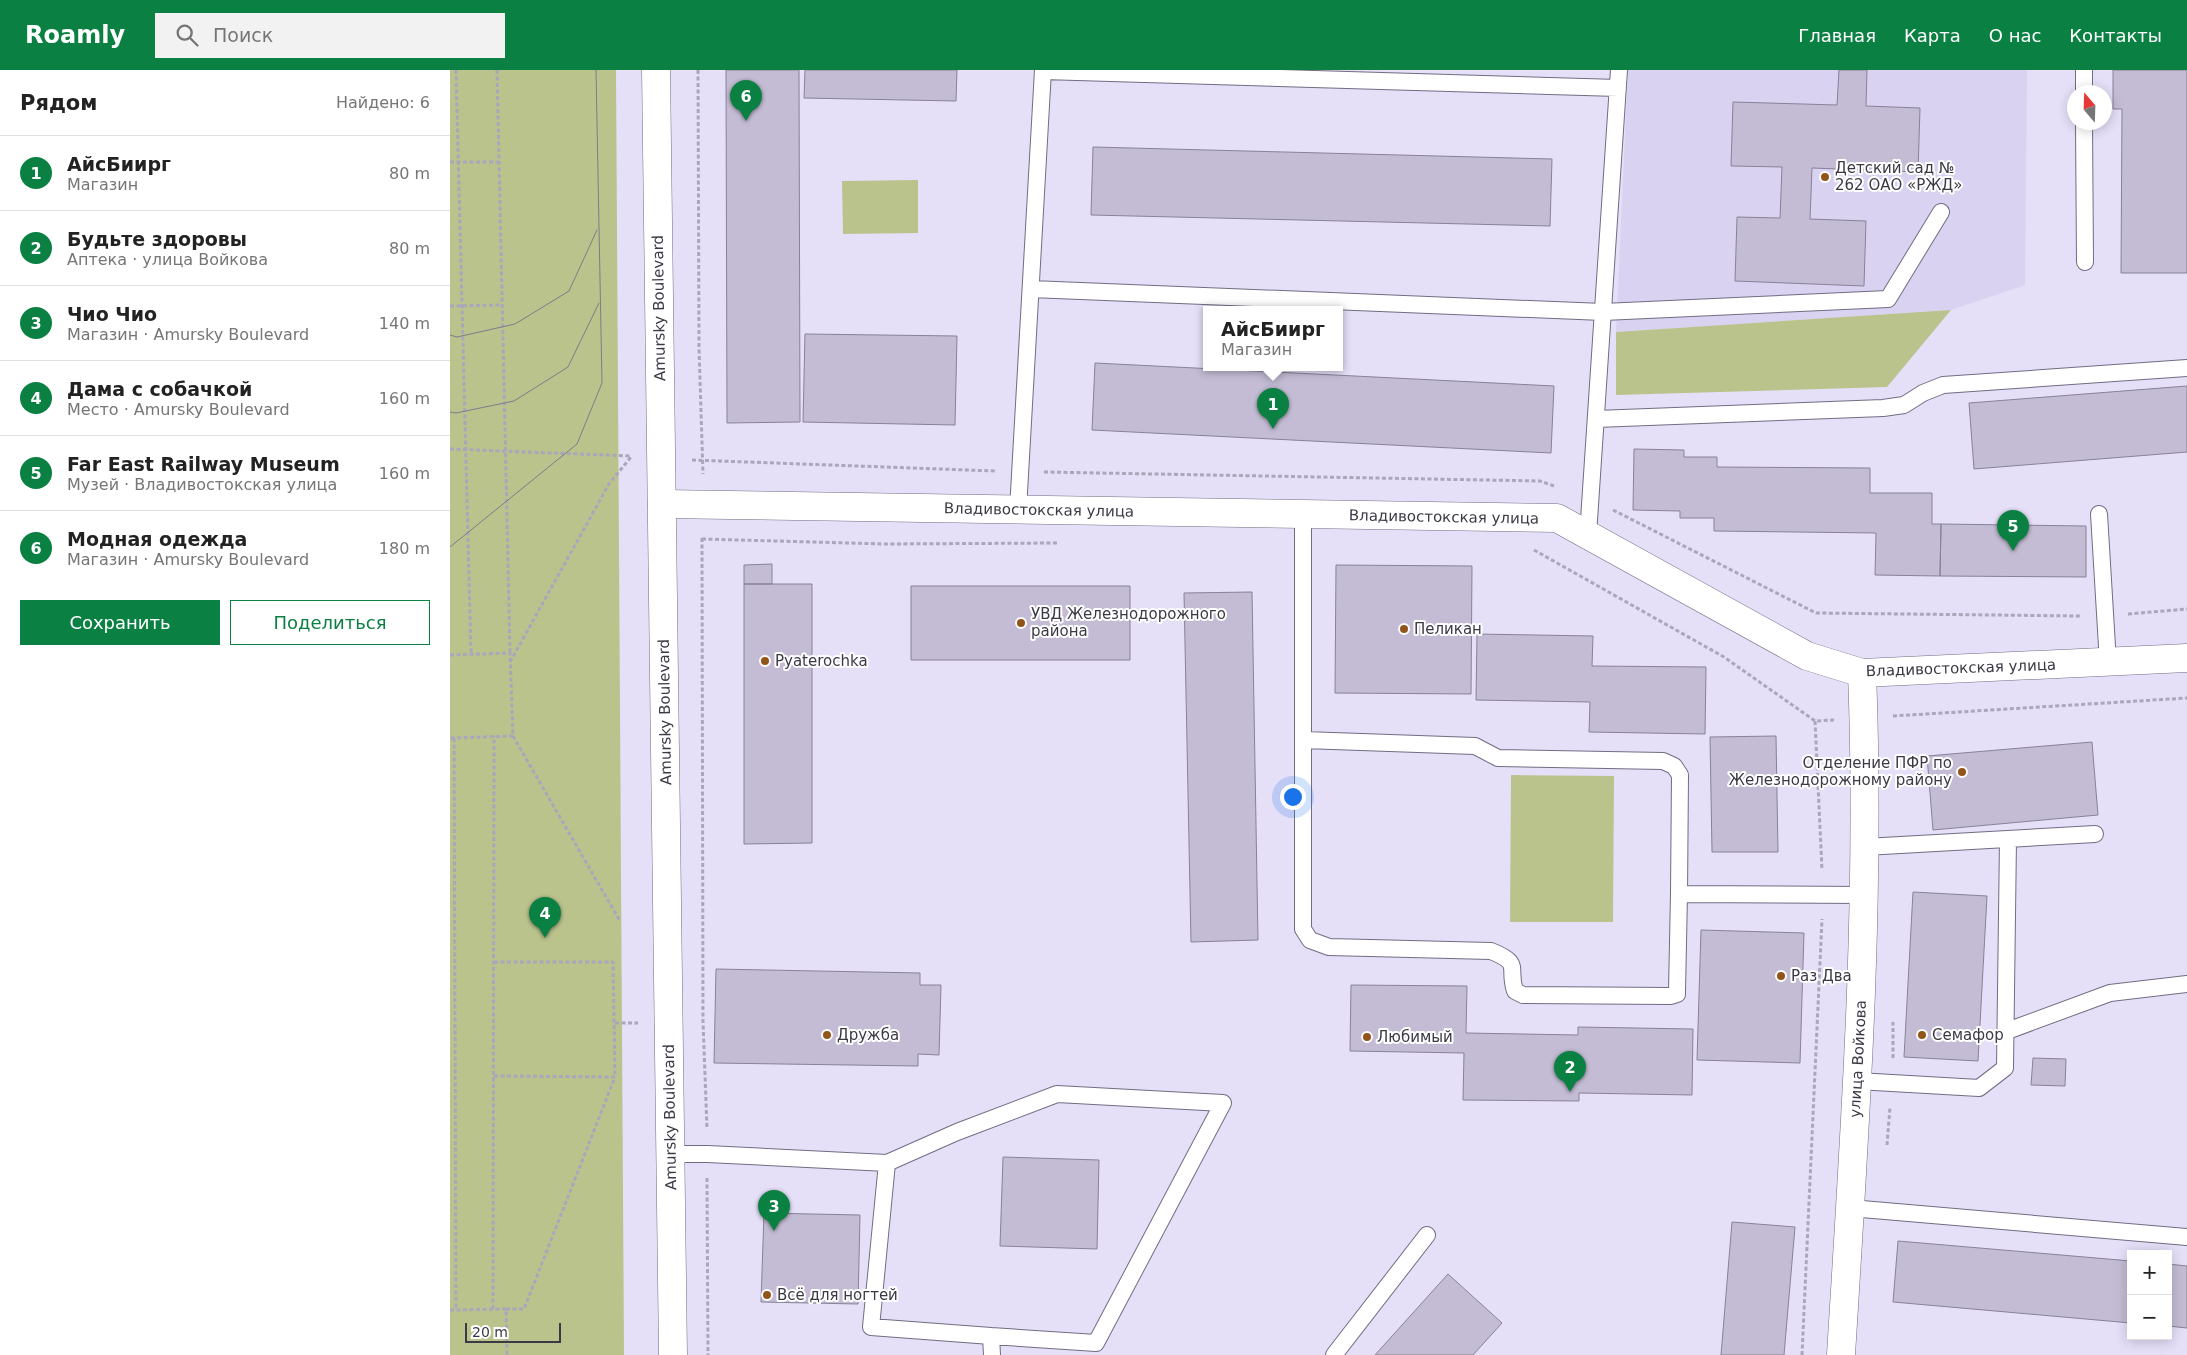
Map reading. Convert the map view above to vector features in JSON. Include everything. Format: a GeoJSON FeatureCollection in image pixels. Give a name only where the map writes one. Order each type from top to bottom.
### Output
{"type":"FeatureCollection","features":[{"type":"Feature","properties":{"kind":"street","name":"Amursky Boulevard"},"geometry":{"type":"LineString","coordinates":[[656,70],[673,1355]]}},
{"type":"Feature","properties":{"kind":"street","name":"Владивостокская улица"},"geometry":{"type":"LineString","coordinates":[[662,504],[1557,518],[1807,656],[1862,673],[2187,658]]}},
{"type":"Feature","properties":{"kind":"street","name":"улица Войкова"},"geometry":{"type":"LineString","coordinates":[[1841,1355],[1858,1081],[1865,895],[1862,673]]}},
{"type":"Feature","properties":{"kind":"lane"},"geometry":{"type":"LineString","coordinates":[[1018,510],[1043,70],[1618,88]]}},
{"type":"Feature","properties":{"kind":"lane"},"geometry":{"type":"LineString","coordinates":[[1588,535],[1619,70]]}},
{"type":"Feature","properties":{"kind":"lane"},"geometry":{"type":"LineString","coordinates":[[2084,70],[2084,85]]}},
{"type":"Feature","properties":{"kind":"lane"},"geometry":{"type":"LineString","coordinates":[[2084,130],[2085,262]]}},
{"type":"Feature","properties":{"kind":"lane"},"geometry":{"type":"LineString","coordinates":[[1031,289],[1603,312],[1888,299],[1940,212]]}},
{"type":"Feature","properties":{"kind":"lane"},"geometry":{"type":"LineString","coordinates":[[1596,420],[1883,408],[1904,405],[1923,393],[1943,385],[2187,368]]}},
{"type":"Feature","properties":{"kind":"lane"},"geometry":{"type":"LineString","coordinates":[[1304,514],[1303,929],[1310,940],[1329,947],[1491,951],[1507,958],[1514,970],[1515,991],[1523,995],[1674,996],[1677,991],[1680,775],[1674,766],[1663,762],[1498,758],[1475,746],[1304,740]]}},
{"type":"Feature","properties":{"kind":"lane"},"geometry":{"type":"LineString","coordinates":[[2099,514],[2108,663]]}},
{"type":"Feature","properties":{"kind":"lane"},"geometry":{"type":"LineString","coordinates":[[1865,847],[2095,834]]}},
{"type":"Feature","properties":{"kind":"lane"},"geometry":{"type":"LineString","coordinates":[[1858,1081],[1979,1088],[2005,1068],[2007,1031],[2008,839]]}},
{"type":"Feature","properties":{"kind":"lane"},"geometry":{"type":"LineString","coordinates":[[1679,894],[1865,895]]}},
{"type":"Feature","properties":{"kind":"lane"},"geometry":{"type":"LineString","coordinates":[[2007,1031],[2110,992],[2187,984]]}},
{"type":"Feature","properties":{"kind":"lane"},"geometry":{"type":"LineString","coordinates":[[670,1154],[707,1154],[887,1163],[957,1132],[1057,1094],[1223,1103],[1096,1343],[871,1326],[887,1163]]}},
{"type":"Feature","properties":{"kind":"lane"},"geometry":{"type":"LineString","coordinates":[[1850,1208],[2187,1236]]}},
{"type":"Feature","properties":{"kind":"lane"},"geometry":{"type":"LineString","coordinates":[[1334,1355],[1427,1235]]}},
{"type":"Feature","properties":{"kind":"lane"},"geometry":{"type":"LineString","coordinates":[[991,1336],[992,1355]]}},
{"type":"Feature","properties":{"kind":"path"},"geometry":{"type":"LineString","coordinates":[[456,70],[471,655]]}},
{"type":"Feature","properties":{"kind":"path"},"geometry":{"type":"LineString","coordinates":[[497,70],[513,736],[620,921]]}},
{"type":"Feature","properties":{"kind":"path"},"geometry":{"type":"LineString","coordinates":[[698,70],[699,348],[704,461],[702,504],[703,1021],[707,1154],[708,1355]]}},
{"type":"Feature","properties":{"kind":"path"},"geometry":{"type":"LineString","coordinates":[[450,162],[499,162]]}},
{"type":"Feature","properties":{"kind":"path"},"geometry":{"type":"LineString","coordinates":[[450,306],[502,305]]}},
{"type":"Feature","properties":{"kind":"path"},"geometry":{"type":"LineString","coordinates":[[450,450],[506,450],[631,456],[609,484],[510,662]]}},
{"type":"Feature","properties":{"kind":"path"},"geometry":{"type":"LineString","coordinates":[[702,538],[886,544],[1065,543]]}},
{"type":"Feature","properties":{"kind":"path"},"geometry":{"type":"LineString","coordinates":[[1530,548],[1724,657],[1815,721],[2187,698]]}},
{"type":"Feature","properties":{"kind":"path"},"geometry":{"type":"LineString","coordinates":[[450,655],[510,654]]}},
{"type":"Feature","properties":{"kind":"path"},"geometry":{"type":"LineString","coordinates":[[1802,1355],[1823,894],[1815,721]]}},
{"type":"Feature","properties":{"kind":"path"},"geometry":{"type":"LineString","coordinates":[[493,1309],[494,736]]}},
{"type":"Feature","properties":{"kind":"path"},"geometry":{"type":"LineString","coordinates":[[456,1310],[452,738],[513,736]]}},
{"type":"Feature","properties":{"kind":"path"},"geometry":{"type":"LineString","coordinates":[[450,1310],[524,1308],[615,1077],[613,962],[494,962]]}},
{"type":"Feature","properties":{"kind":"path"},"geometry":{"type":"LineString","coordinates":[[494,1076],[615,1077]]}},
{"type":"Feature","properties":{"kind":"path"},"geometry":{"type":"LineString","coordinates":[[506,1309],[507,1355]]}},
{"type":"Feature","properties":{"kind":"shaded area","name":"Детский сад № 262 ОАО «РЖД»"},"geometry":{"type":"Polygon","coordinates":[[[1628,70],[2027,70],[2025,285],[1951,310],[1616,332],[1628,70]]]}},
{"type":"Feature","properties":{"kind":"green space"},"geometry":{"type":"Polygon","coordinates":[[[450,70],[616,70],[624,1355],[450,1355],[450,70]]]}},
{"type":"Feature","properties":{"kind":"green space"},"geometry":{"type":"Polygon","coordinates":[[[918,180],[918,233],[843,234],[842,181],[918,180]]]}},
{"type":"Feature","properties":{"kind":"green space"},"geometry":{"type":"Polygon","coordinates":[[[1951,310],[1887,387],[1616,395],[1616,332],[1951,310]]]}},
{"type":"Feature","properties":{"kind":"green space"},"geometry":{"type":"Polygon","coordinates":[[[1511,775],[1614,776],[1613,922],[1510,922],[1511,775]]]}},
{"type":"Feature","properties":{"kind":"building"},"geometry":{"type":"Polygon","coordinates":[[[726,70],[799,70],[800,422],[727,423],[726,70]]]}},
{"type":"Feature","properties":{"kind":"building"},"geometry":{"type":"Polygon","coordinates":[[[805,70],[957,70],[956,101],[804,98],[805,70]]]}},
{"type":"Feature","properties":{"kind":"building"},"geometry":{"type":"Polygon","coordinates":[[[1839,70],[1867,70],[1866,106],[1920,108],[1918,172],[1812,168],[1810,219],[1866,221],[1864,286],[1735,281],[1737,217],[1780,218],[1782,167],[1731,166],[1733,102],[1837,105],[1839,70]]]}},
{"type":"Feature","properties":{"kind":"building"},"geometry":{"type":"Polygon","coordinates":[[[2113,70],[2187,70],[2187,273],[2121,273],[2122,109],[2113,109],[2113,70]]]}},
{"type":"Feature","properties":{"kind":"building"},"geometry":{"type":"Polygon","coordinates":[[[1093,147],[1552,159],[1550,226],[1091,215],[1093,147]]]}},
{"type":"Feature","properties":{"kind":"building"},"geometry":{"type":"Polygon","coordinates":[[[805,334],[957,336],[955,425],[803,422],[805,334]]]}},
{"type":"Feature","properties":{"kind":"building"},"geometry":{"type":"Polygon","coordinates":[[[1095,363],[1203,368],[1203,371],[1255,371],[1554,386],[1551,453],[1092,430],[1095,363]]]}},
{"type":"Feature","properties":{"kind":"building"},"geometry":{"type":"Polygon","coordinates":[[[2187,386],[2187,452],[1974,469],[1969,403],[2187,386]]]}},
{"type":"Feature","properties":{"kind":"building"},"geometry":{"type":"Polygon","coordinates":[[[1634,449],[1684,450],[1684,457],[1717,457],[1717,467],[1870,468],[1870,493],[1932,493],[1932,524],[1941,524],[1940,576],[1875,575],[1876,533],[1714,531],[1714,518],[1680,518],[1680,511],[1633,510],[1634,449]]]}},
{"type":"Feature","properties":{"kind":"building"},"geometry":{"type":"Polygon","coordinates":[[[1941,524],[2086,526],[2086,577],[1940,576],[1941,524]]]}},
{"type":"Feature","properties":{"kind":"building"},"geometry":{"type":"Polygon","coordinates":[[[772,564],[772,584],[744,584],[744,565],[772,564]]]}},
{"type":"Feature","properties":{"kind":"building","name":"Пеликан"},"geometry":{"type":"Polygon","coordinates":[[[1336,565],[1472,566],[1471,694],[1335,693],[1336,565]]]}},
{"type":"Feature","properties":{"kind":"building"},"geometry":{"type":"Polygon","coordinates":[[[744,584],[812,584],[812,843],[744,844],[744,584]]]}},
{"type":"Feature","properties":{"kind":"building","name":"УВД Железнодорожного района"},"geometry":{"type":"Polygon","coordinates":[[[911,586],[1130,586],[1130,660],[911,660],[911,586]]]}},
{"type":"Feature","properties":{"kind":"building"},"geometry":{"type":"Polygon","coordinates":[[[1252,592],[1258,940],[1191,942],[1184,593],[1252,592]]]}},
{"type":"Feature","properties":{"kind":"building"},"geometry":{"type":"Polygon","coordinates":[[[1477,634],[1593,636],[1592,666],[1706,667],[1705,734],[1589,732],[1590,702],[1476,700],[1477,634]]]}},
{"type":"Feature","properties":{"kind":"building"},"geometry":{"type":"Polygon","coordinates":[[[1776,736],[1778,852],[1712,852],[1710,737],[1776,736]]]}},
{"type":"Feature","properties":{"kind":"building"},"geometry":{"type":"Polygon","coordinates":[[[2092,742],[2098,815],[1933,830],[1927,756],[2092,742]]]}},
{"type":"Feature","properties":{"kind":"building"},"geometry":{"type":"Polygon","coordinates":[[[1913,892],[1987,896],[1978,1061],[1904,1057],[1913,892]]]}},
{"type":"Feature","properties":{"kind":"building"},"geometry":{"type":"Polygon","coordinates":[[[1701,930],[1804,933],[1800,1063],[1697,1060],[1701,930]]]}},
{"type":"Feature","properties":{"kind":"building","name":"Дружба"},"geometry":{"type":"Polygon","coordinates":[[[716,969],[920,973],[920,985],[941,985],[939,1055],[918,1054],[918,1066],[714,1063],[716,969]]]}},
{"type":"Feature","properties":{"kind":"building"},"geometry":{"type":"Polygon","coordinates":[[[1351,985],[1467,986],[1466,1033],[1578,1035],[1578,1027],[1693,1029],[1692,1095],[1579,1093],[1579,1101],[1463,1100],[1464,1053],[1350,1051],[1351,985]]]}},
{"type":"Feature","properties":{"kind":"building"},"geometry":{"type":"Polygon","coordinates":[[[2033,1058],[2066,1059],[2065,1086],[2031,1085],[2033,1058]]]}},
{"type":"Feature","properties":{"kind":"building"},"geometry":{"type":"Polygon","coordinates":[[[1003,1157],[1099,1160],[1097,1249],[1000,1246],[1003,1157]]]}},
{"type":"Feature","properties":{"kind":"building"},"geometry":{"type":"Polygon","coordinates":[[[764,1213],[860,1215],[858,1304],[761,1302],[764,1213]]]}},
{"type":"Feature","properties":{"kind":"building"},"geometry":{"type":"Polygon","coordinates":[[[1732,1222],[1795,1227],[1784,1355],[1721,1355],[1732,1222]]]}},
{"type":"Feature","properties":{"kind":"building"},"geometry":{"type":"Polygon","coordinates":[[[1898,1241],[2127,1261],[2127,1323],[1893,1302],[1898,1241]]]}},
{"type":"Feature","properties":{"kind":"building"},"geometry":{"type":"Polygon","coordinates":[[[2172,1264],[2187,1266],[2187,1328],[2172,1326],[2172,1264]]]}},
{"type":"Feature","properties":{"kind":"building"},"geometry":{"type":"Polygon","coordinates":[[[1448,1274],[1502,1323],[1473,1355],[1375,1355],[1448,1274]]]}},
{"type":"Feature","properties":{"kind":"tram line"},"geometry":{"type":"LineString","coordinates":[[450,547],[577,444],[602,383],[596,70]]}},
{"type":"Feature","properties":{"kind":"tram line"},"geometry":{"type":"LineString","coordinates":[[450,335],[457,337],[515,324],[569,291],[597,230]]}},
{"type":"Feature","properties":{"kind":"tram line"},"geometry":{"type":"LineString","coordinates":[[450,412],[456,413],[514,401],[568,367],[599,303]]}},
{"type":"Feature","properties":{"kind":"place","name":"Модная одежда"},"geometry":{"type":"Point","coordinates":[746,121]}},
{"type":"Feature","properties":{"kind":"place","name":"Детский сад № 262 ОАО «РЖД»"},"geometry":{"type":"Point","coordinates":[1825,177]}},
{"type":"Feature","properties":{"kind":"place","name":"АйсБиирг"},"geometry":{"type":"Point","coordinates":[1273,429]}},
{"type":"Feature","properties":{"kind":"place","name":"Far East Railway Museum"},"geometry":{"type":"Point","coordinates":[2013,551]}},
{"type":"Feature","properties":{"kind":"place","name":"УВД Железнодорожного района"},"geometry":{"type":"Point","coordinates":[1021,623]}},
{"type":"Feature","properties":{"kind":"place","name":"Пеликан"},"geometry":{"type":"Point","coordinates":[1404,629]}},
{"type":"Feature","properties":{"kind":"place","name":"Pyaterochka"},"geometry":{"type":"Point","coordinates":[765,661]}},
{"type":"Feature","properties":{"kind":"place","name":"Отделение ПФР по Железнодорожному району"},"geometry":{"type":"Point","coordinates":[1962,772]}},
{"type":"Feature","properties":{"kind":"place","name":"Дама с собачкой"},"geometry":{"type":"Point","coordinates":[545,938]}},
{"type":"Feature","properties":{"kind":"place","name":"Раз Два"},"geometry":{"type":"Point","coordinates":[1781,976]}},
{"type":"Feature","properties":{"kind":"place","name":"Дружба"},"geometry":{"type":"Point","coordinates":[827,1035]}},
{"type":"Feature","properties":{"kind":"place","name":"Семафор"},"geometry":{"type":"Point","coordinates":[1922,1035]}},
{"type":"Feature","properties":{"kind":"place","name":"Любимый"},"geometry":{"type":"Point","coordinates":[1367,1037]}},
{"type":"Feature","properties":{"kind":"place","name":"Будьте здоровы"},"geometry":{"type":"Point","coordinates":[1570,1092]}},
{"type":"Feature","properties":{"kind":"place","name":"Чио Чио"},"geometry":{"type":"Point","coordinates":[774,1231]}},
{"type":"Feature","properties":{"kind":"place","name":"Всё для ногтей"},"geometry":{"type":"Point","coordinates":[767,1295]}}]}
